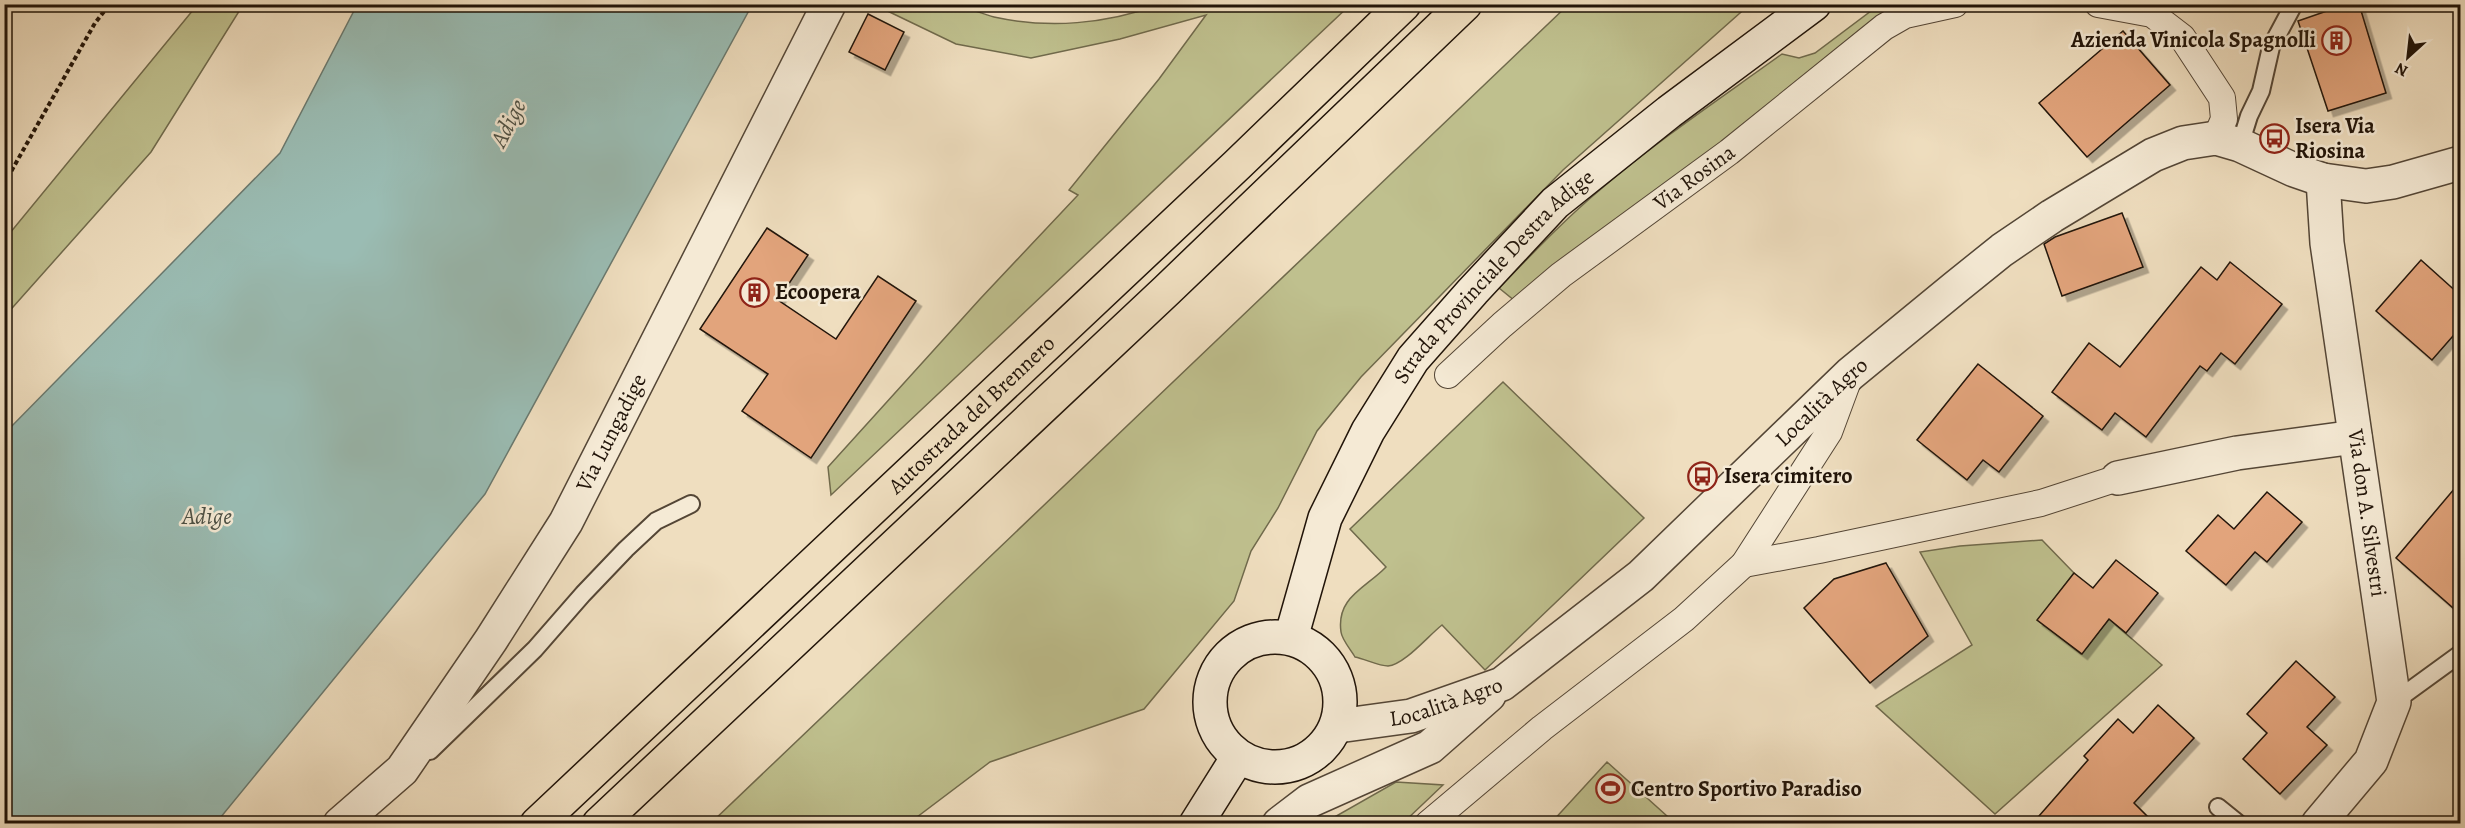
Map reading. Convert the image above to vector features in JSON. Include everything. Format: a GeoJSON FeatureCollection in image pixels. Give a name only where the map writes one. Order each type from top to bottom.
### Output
{"type":"FeatureCollection","features":[{"type":"Feature","properties":{"kind":"highway","name":"Autostrada del Brennero"},"geometry":{"type":"LineString","coordinates":[[537,824],[1212,189],[1404,4]]}},
{"type":"Feature","properties":{"kind":"highway","name":"Autostrada del Brennero"},"geometry":{"type":"LineString","coordinates":[[599,824],[1158,298],[1466,4]]}},
{"type":"Feature","properties":{"kind":"street","name":"Via Lungadige"},"geometry":{"type":"LineString","coordinates":[[340,824],[402,770],[491,640],[566,522],[829,4]]}},
{"type":"Feature","properties":{"kind":"street","name":"Strada Provinciale Destra Adige"},"geometry":{"type":"LineString","coordinates":[[1291,638],[1325,518],[1368,431],[1413,359],[1555,203],[1669,112],[1814,4]]}},
{"type":"Feature","properties":{"kind":"street","name":"Via Rosina"},"geometry":{"type":"LineString","coordinates":[[1448,375],[1561,275],[1729,152],[1884,27],[1905,15],[1955,4]]}},
{"type":"Feature","properties":{"kind":"street"},"geometry":{"type":"LineString","coordinates":[[2098,4],[2152,14],[2182,36],[2222,98],[2228,141],[2294,170],[2324,180],[2366,186],[2393,182],[2460,163]]}},
{"type":"Feature","properties":{"kind":"street","name":"Località Agro"},"geometry":{"type":"LineString","coordinates":[[1338,726],[1411,716],[1502,684],[1641,576],[1850,374],[2002,250],[2052,216],[2153,155],[2183,143],[2228,141]]}},
{"type":"Feature","properties":{"kind":"street","name":"Via don A. Silvestri"},"geometry":{"type":"LineString","coordinates":[[2318,824],[2371,762],[2394,702],[2327,243],[2324,180]]}},
{"type":"Feature","properties":{"kind":"street"},"geometry":{"type":"LineString","coordinates":[[1428,824],[1542,728],[1684,619],[1744,564],[1829,432],[1850,374]]}},
{"type":"Feature","properties":{"kind":"street"},"geometry":{"type":"LineString","coordinates":[[1744,564],[2041,503],[2118,478],[2237,453],[2355,437]]}},
{"type":"Feature","properties":{"kind":"street"},"geometry":{"type":"LineString","coordinates":[[1265,636],[1291,638],[1324,656],[1341,689],[1338,726],[1322,751],[1296,766],[1266,768],[1238,757],[1220,739],[1210,714],[1211,688],[1221,664],[1240,646],[1265,636]]}},
{"type":"Feature","properties":{"kind":"street"},"geometry":{"type":"LineString","coordinates":[[1280,824],[1309,801],[1430,747],[1502,684]]}},
{"type":"Feature","properties":{"kind":"street"},"geometry":{"type":"LineString","coordinates":[[1196,824],[1238,757]]}},
{"type":"Feature","properties":{"kind":"lane"},"geometry":{"type":"LineString","coordinates":[[2228,141],[2249,116],[2261,91],[2271,47],[2294,4]]}},
{"type":"Feature","properties":{"kind":"lane"},"geometry":{"type":"LineString","coordinates":[[402,770],[420,762],[535,649],[583,594],[656,521],[691,504]]}},
{"type":"Feature","properties":{"kind":"lane"},"geometry":{"type":"LineString","coordinates":[[2394,702],[2460,654]]}},
{"type":"Feature","properties":{"kind":"lane"},"geometry":{"type":"LineString","coordinates":[[2218,807],[2239,824]]}},
{"type":"Feature","properties":{"kind":"path"},"geometry":{"type":"LineString","coordinates":[[4,184],[95,23],[110,4]]}},
{"type":"Feature","properties":{"kind":"green space"},"geometry":{"type":"Polygon","coordinates":[[[198,4],[243,5],[151,152],[5,316],[5,239],[198,4]]]}},
{"type":"Feature","properties":{"kind":"green space"},"geometry":{"type":"Polygon","coordinates":[[[945,4],[1015,21],[1077,23],[1118,17],[1158,5],[1350,5],[831,495],[828,467],[1078,195],[1069,190],[1159,79],[1206,15],[1120,39],[1031,58],[956,44],[875,5],[945,4]]]}},
{"type":"Feature","properties":{"kind":"green space"},"geometry":{"type":"Polygon","coordinates":[[[1569,4],[1749,5],[1563,170],[1361,377],[1317,431],[1278,508],[1251,551],[1234,601],[1144,709],[990,762],[909,823],[711,823],[1569,4]]]}},
{"type":"Feature","properties":{"kind":"green space"},"geometry":{"type":"Polygon","coordinates":[[[1879,5],[1909,5],[1520,305],[1499,288],[1588,200],[1667,136],[1782,54],[1799,58],[1815,53],[1879,5]]]}},
{"type":"Feature","properties":{"kind":"green space"},"geometry":{"type":"Polygon","coordinates":[[[1503,382],[1644,518],[1485,670],[1442,625],[1401,661],[1394,664],[1384,666],[1355,657],[1341,632],[1343,610],[1354,594],[1386,567],[1350,529],[1503,382]]]}},
{"type":"Feature","properties":{"kind":"green space"},"geometry":{"type":"Polygon","coordinates":[[[2042,540],[2074,573],[2038,620],[2081,654],[2109,619],[2162,665],[1995,814],[1876,706],[1972,645],[1920,552],[1960,546],[2042,540]]]}},
{"type":"Feature","properties":{"kind":"green space","name":"Centro Sportivo Paradiso"},"geometry":{"type":"Polygon","coordinates":[[[1607,762],[1667,816],[1660,823],[1551,823],[1607,762]]]}},
{"type":"Feature","properties":{"kind":"green space"},"geometry":{"type":"Polygon","coordinates":[[[1396,782],[1443,785],[1403,823],[1324,823],[1396,782]]]}},
{"type":"Feature","properties":{"kind":"water","name":"Adige"},"geometry":{"type":"Polygon","coordinates":[[[357,5],[752,5],[485,494],[216,823],[5,823],[5,433],[280,153],[357,5]]]}},
{"type":"Feature","properties":{"kind":"building","name":"Azienda Vinicola Spagnolli"},"geometry":{"type":"Polygon","coordinates":[[[2347,4],[2359,4],[2386,93],[2328,111],[2298,21],[2347,4]]]}},
{"type":"Feature","properties":{"kind":"building"},"geometry":{"type":"Polygon","coordinates":[[[868,14],[904,32],[885,70],[849,52],[868,14]]]}},
{"type":"Feature","properties":{"kind":"building"},"geometry":{"type":"Polygon","coordinates":[[[2123,31],[2170,85],[2087,157],[2039,103],[2123,31]]]}},
{"type":"Feature","properties":{"kind":"building"},"geometry":{"type":"Polygon","coordinates":[[[2122,213],[2143,267],[2062,296],[2044,244],[2055,237],[2122,213]]]}},
{"type":"Feature","properties":{"kind":"building"},"geometry":{"type":"Polygon","coordinates":[[[767,228],[808,255],[778,300],[836,339],[878,276],[916,301],[811,458],[742,411],[768,374],[700,329],[767,228]]]}},
{"type":"Feature","properties":{"kind":"building"},"geometry":{"type":"Polygon","coordinates":[[[2421,260],[2460,295],[2460,328],[2432,360],[2376,311],[2421,260]]]}},
{"type":"Feature","properties":{"kind":"building"},"geometry":{"type":"Polygon","coordinates":[[[2230,262],[2282,304],[2235,364],[2221,353],[2207,371],[2200,366],[2146,437],[2115,413],[2102,430],[2052,392],[2089,343],[2120,367],[2201,267],[2217,280],[2230,262]]]}},
{"type":"Feature","properties":{"kind":"building"},"geometry":{"type":"Polygon","coordinates":[[[1978,364],[2043,416],[1999,472],[1983,460],[1967,480],[1917,440],[1978,364]]]}},
{"type":"Feature","properties":{"kind":"building"},"geometry":{"type":"Polygon","coordinates":[[[2460,482],[2460,614],[2396,558],[2460,482]]]}},
{"type":"Feature","properties":{"kind":"building"},"geometry":{"type":"Polygon","coordinates":[[[2267,492],[2302,522],[2267,562],[2255,552],[2226,585],[2186,551],[2218,515],[2234,529],[2267,492]]]}},
{"type":"Feature","properties":{"kind":"building"},"geometry":{"type":"Polygon","coordinates":[[[2116,560],[2158,593],[2126,633],[2109,619],[2082,654],[2037,620],[2074,573],[2093,588],[2116,560]]]}},
{"type":"Feature","properties":{"kind":"building"},"geometry":{"type":"Polygon","coordinates":[[[1886,563],[1928,636],[1870,683],[1804,608],[1834,579],[1886,563]]]}},
{"type":"Feature","properties":{"kind":"building"},"geometry":{"type":"Polygon","coordinates":[[[2296,661],[2335,697],[2307,727],[2327,745],[2280,794],[2243,759],[2267,733],[2247,714],[2296,661]]]}},
{"type":"Feature","properties":{"kind":"building"},"geometry":{"type":"Polygon","coordinates":[[[2158,705],[2194,738],[2134,803],[2155,824],[2032,824],[2088,760],[2084,756],[2118,719],[2133,733],[2158,705]]]}},
{"type":"Feature","properties":{"kind":"place","name":"Azienda Vinicola Spagnolli"},"geometry":{"type":"Point","coordinates":[2337,40]}},
{"type":"Feature","properties":{"kind":"place","name":"Isera Via Riosina"},"geometry":{"type":"Point","coordinates":[2274,139]}},
{"type":"Feature","properties":{"kind":"place","name":"Ecoopera"},"geometry":{"type":"Point","coordinates":[754,292]}},
{"type":"Feature","properties":{"kind":"place","name":"Isera cimitero"},"geometry":{"type":"Point","coordinates":[1703,476]}},
{"type":"Feature","properties":{"kind":"place","name":"Centro Sportivo Paradiso"},"geometry":{"type":"Point","coordinates":[1610,789]}}]}
